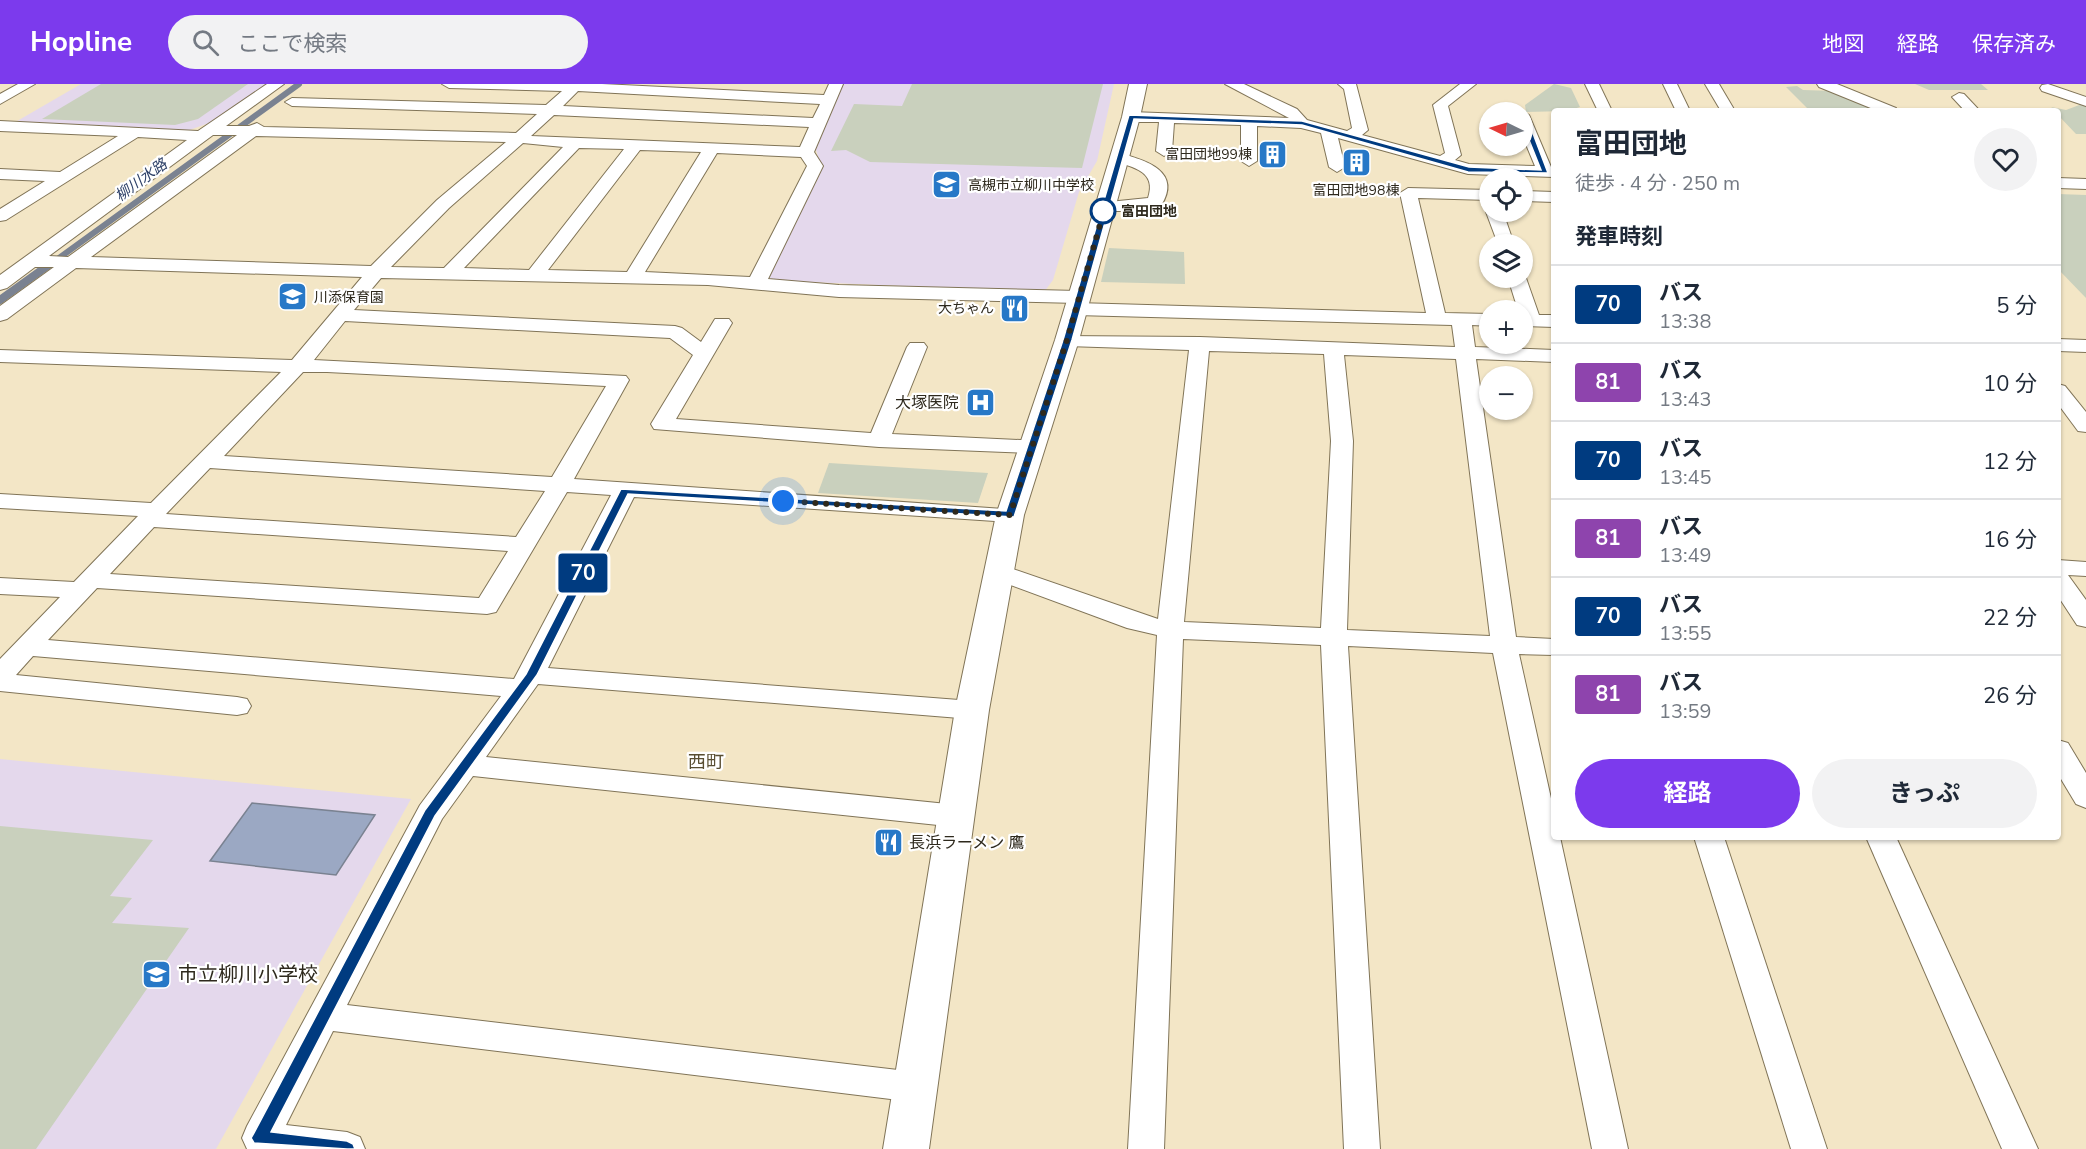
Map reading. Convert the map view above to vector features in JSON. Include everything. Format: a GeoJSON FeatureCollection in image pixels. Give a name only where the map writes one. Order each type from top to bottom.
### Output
{"type":"FeatureCollection","features":[{"type":"Feature","properties":{"kind":"street"},"geometry":{"type":"LineString","coordinates":[[0,100],[28,84]]}},
{"type":"Feature","properties":{"kind":"street"},"geometry":{"type":"LineString","coordinates":[[0,284],[206,133],[277,84]]}},
{"type":"Feature","properties":{"kind":"street"},"geometry":{"type":"LineString","coordinates":[[449,84],[577,85],[828,100]]}},
{"type":"Feature","properties":{"kind":"street"},"geometry":{"type":"LineString","coordinates":[[806,152],[836,84]]}},
{"type":"Feature","properties":{"kind":"street"},"geometry":{"type":"LineString","coordinates":[[906,1149],[972,710],[1010,515],[1067,340],[1131,117],[1138,84]]}},
{"type":"Feature","properties":{"kind":"street"},"geometry":{"type":"LineString","coordinates":[[1232,84],[1292,112],[1302,123]]}},
{"type":"Feature","properties":{"kind":"street"},"geometry":{"type":"LineString","coordinates":[[1345,84],[1351,87],[1360,130],[1348,136]]}},
{"type":"Feature","properties":{"kind":"street"},"geometry":{"type":"LineString","coordinates":[[1441,162],[1453,155],[1440,105],[1469,84]]}},
{"type":"Feature","properties":{"kind":"street"},"geometry":{"type":"LineString","coordinates":[[1592,84],[1604,108]]}},
{"type":"Feature","properties":{"kind":"street"},"geometry":{"type":"LineString","coordinates":[[1670,84],[1682,108]]}},
{"type":"Feature","properties":{"kind":"street"},"geometry":{"type":"LineString","coordinates":[[1712,84],[1726,108]]}},
{"type":"Feature","properties":{"kind":"street"},"geometry":{"type":"LineString","coordinates":[[1824,84],[1883,108]]}},
{"type":"Feature","properties":{"kind":"street"},"geometry":{"type":"LineString","coordinates":[[0,675],[298,366],[376,272],[442,204],[520,138],[577,85]]}},
{"type":"Feature","properties":{"kind":"street"},"geometry":{"type":"LineString","coordinates":[[2047,88],[2086,102]]}},
{"type":"Feature","properties":{"kind":"street"},"geometry":{"type":"LineString","coordinates":[[0,315],[308,90]]}},
{"type":"Feature","properties":{"kind":"street"},"geometry":{"type":"LineString","coordinates":[[1959,97],[1970,108]]}},
{"type":"Feature","properties":{"kind":"street"},"geometry":{"type":"LineString","coordinates":[[283,109],[550,110],[818,123]]}},
{"type":"Feature","properties":{"kind":"street"},"geometry":{"type":"LineString","coordinates":[[1131,117],[1302,123],[1468,169],[1550,172],[1533,136]]}},
{"type":"Feature","properties":{"kind":"street"},"geometry":{"type":"LineString","coordinates":[[1164,151],[1167,118]]}},
{"type":"Feature","properties":{"kind":"street"},"geometry":{"type":"LineString","coordinates":[[1249,121],[1249,161]]}},
{"type":"Feature","properties":{"kind":"street"},"geometry":{"type":"LineString","coordinates":[[0,126],[136,132],[206,133],[254,130],[520,138],[534,141],[806,152]]}},
{"type":"Feature","properties":{"kind":"street"},"geometry":{"type":"LineString","coordinates":[[1328,129],[1337,167]]}},
{"type":"Feature","properties":{"kind":"street"},"geometry":{"type":"LineString","coordinates":[[0,216],[136,132]]}},
{"type":"Feature","properties":{"kind":"street"},"geometry":{"type":"LineString","coordinates":[[448,274],[575,143]]}},
{"type":"Feature","properties":{"kind":"street"},"geometry":{"type":"LineString","coordinates":[[534,276],[636,145]]}},
{"type":"Feature","properties":{"kind":"street"},"geometry":{"type":"LineString","coordinates":[[632,278],[712,148]]}},
{"type":"Feature","properties":{"kind":"street"},"geometry":{"type":"LineString","coordinates":[[757,282],[814,166],[806,152]]}},
{"type":"Feature","properties":{"kind":"street"},"geometry":{"type":"LineString","coordinates":[[1105,207],[1134,206],[1155,202],[1158,195],[1160,182],[1155,174],[1144,165],[1119,158]]}},
{"type":"Feature","properties":{"kind":"street"},"geometry":{"type":"LineString","coordinates":[[0,174],[62,177]]}},
{"type":"Feature","properties":{"kind":"street"},"geometry":{"type":"LineString","coordinates":[[2061,183],[2086,184]]}},
{"type":"Feature","properties":{"kind":"street"},"geometry":{"type":"LineString","coordinates":[[1437,319],[1408,193],[1479,196]]}},
{"type":"Feature","properties":{"kind":"street"},"geometry":{"type":"LineString","coordinates":[[1533,196],[1551,197]]}},
{"type":"Feature","properties":{"kind":"street"},"geometry":{"type":"LineString","coordinates":[[31,261],[757,282],[839,291],[1479,320]]}},
{"type":"Feature","properties":{"kind":"street"},"geometry":{"type":"LineString","coordinates":[[338,315],[675,332],[704,353]]}},
{"type":"Feature","properties":{"kind":"street"},"geometry":{"type":"LineString","coordinates":[[1461,319],[1504,644],[1610,1149]]}},
{"type":"Feature","properties":{"kind":"street"},"geometry":{"type":"LineString","coordinates":[[1533,320],[1551,321]]}},
{"type":"Feature","properties":{"kind":"street"},"geometry":{"type":"LineString","coordinates":[[722,323],[662,424],[879,440],[1032,446]]}},
{"type":"Feature","properties":{"kind":"street"},"geometry":{"type":"LineString","coordinates":[[1067,340],[1551,356]]}},
{"type":"Feature","properties":{"kind":"street"},"geometry":{"type":"LineString","coordinates":[[1146,1149],[1170,630],[1200,344]]}},
{"type":"Feature","properties":{"kind":"street"},"geometry":{"type":"LineString","coordinates":[[2061,345],[2086,346]]}},
{"type":"Feature","properties":{"kind":"street"},"geometry":{"type":"LineString","coordinates":[[879,440],[917,347]]}},
{"type":"Feature","properties":{"kind":"street"},"geometry":{"type":"LineString","coordinates":[[1333,348],[1342,441],[1334,637],[1362,1149]]}},
{"type":"Feature","properties":{"kind":"street"},"geometry":{"type":"LineString","coordinates":[[0,356],[619,380],[487,606],[85,585],[0,586]]}},
{"type":"Feature","properties":{"kind":"street"},"geometry":{"type":"LineString","coordinates":[[2061,394],[2086,426]]}},
{"type":"Feature","properties":{"kind":"street"},"geometry":{"type":"LineString","coordinates":[[204,461],[1010,515]]}},
{"type":"Feature","properties":{"kind":"street"},"geometry":{"type":"LineString","coordinates":[[347,1149],[260,1138],[430,813],[527,682],[625,491]]}},
{"type":"Feature","properties":{"kind":"street"},"geometry":{"type":"LineString","coordinates":[[0,501],[524,545]]}},
{"type":"Feature","properties":{"kind":"street"},"geometry":{"type":"LineString","coordinates":[[2061,567],[2086,569]]}},
{"type":"Feature","properties":{"kind":"street"},"geometry":{"type":"LineString","coordinates":[[998,573],[1136,622],[1170,630],[1551,647]]}},
{"type":"Feature","properties":{"kind":"street"},"geometry":{"type":"LineString","coordinates":[[2061,582],[2086,619]]}},
{"type":"Feature","properties":{"kind":"street"},"geometry":{"type":"LineString","coordinates":[[26,647],[972,710]]}},
{"type":"Feature","properties":{"kind":"street"},"geometry":{"type":"LineString","coordinates":[[0,682],[237,706]]}},
{"type":"Feature","properties":{"kind":"street"},"geometry":{"type":"LineString","coordinates":[[2061,755],[2086,798]]}},
{"type":"Feature","properties":{"kind":"street"},"geometry":{"type":"LineString","coordinates":[[467,765],[957,816]]}},
{"type":"Feature","properties":{"kind":"street"},"geometry":{"type":"LineString","coordinates":[[1710,840],[1809,1149]]}},
{"type":"Feature","properties":{"kind":"street"},"geometry":{"type":"LineString","coordinates":[[1882,840],[2020,1149]]}},
{"type":"Feature","properties":{"kind":"street"},"geometry":{"type":"LineString","coordinates":[[324,1016],[915,1087]]}},
{"type":"Feature","properties":{"kind":"shaded area"},"geometry":{"type":"Polygon","coordinates":[[[81,84],[268,84],[209,123],[184,132],[12,124],[81,84]]]}},
{"type":"Feature","properties":{"kind":"shaded area","name":"高槻市立柳川中学校"},"geometry":{"type":"Polygon","coordinates":[[[843,84],[1114,84],[1097,161],[1079,192],[1053,280],[1044,292],[763,280],[820,164],[815,146],[843,84]]]}},
{"type":"Feature","properties":{"kind":"shaded area","name":"市立柳川小学校"},"geometry":{"type":"Polygon","coordinates":[[[0,759],[411,799],[216,1149],[0,1149],[0,759]]]}},
{"type":"Feature","properties":{"kind":"green space"},"geometry":{"type":"Polygon","coordinates":[[[101,84],[248,84],[198,119],[175,125],[42,119],[101,84]]]}},
{"type":"Feature","properties":{"kind":"green space"},"geometry":{"type":"Polygon","coordinates":[[[912,84],[1103,84],[1082,168],[870,162],[846,150],[831,151],[854,104],[902,106],[912,84]]]}},
{"type":"Feature","properties":{"kind":"green space"},"geometry":{"type":"Polygon","coordinates":[[[1554,84],[1571,88],[1580,107],[1551,108],[1551,111],[1533,112],[1533,102],[1529,102],[1554,84]]]}},
{"type":"Feature","properties":{"kind":"green space"},"geometry":{"type":"Polygon","coordinates":[[[1915,84],[1981,84],[1988,90],[1929,90],[1915,84]]]}},
{"type":"Feature","properties":{"kind":"green space"},"geometry":{"type":"Polygon","coordinates":[[[1797,86],[1803,90],[1836,91],[1873,108],[1807,108],[1786,87],[1797,86]]]}},
{"type":"Feature","properties":{"kind":"green space"},"geometry":{"type":"Polygon","coordinates":[[[2082,104],[2086,105],[2086,134],[2076,134],[2061,118],[2061,109],[2066,110],[2082,104]]]}},
{"type":"Feature","properties":{"kind":"green space"},"geometry":{"type":"Polygon","coordinates":[[[2061,194],[2086,195],[2086,298],[2061,272],[2061,194]]]}},
{"type":"Feature","properties":{"kind":"green space"},"geometry":{"type":"Polygon","coordinates":[[[1109,248],[1184,252],[1185,284],[1101,282],[1109,248]]]}},
{"type":"Feature","properties":{"kind":"green space"},"geometry":{"type":"Polygon","coordinates":[[[829,463],[988,473],[978,503],[818,493],[829,463]]]}},
{"type":"Feature","properties":{"kind":"green space"},"geometry":{"type":"Polygon","coordinates":[[[0,826],[153,840],[110,896],[132,898],[112,923],[189,928],[36,1149],[0,1149],[0,826]]]}},
{"type":"Feature","properties":{"kind":"water"},"geometry":{"type":"Polygon","coordinates":[[[252,803],[375,815],[336,875],[210,861],[252,803]]]}},
{"type":"Feature","properties":{"kind":"waterway","name":"柳川水路"},"geometry":{"type":"LineString","coordinates":[[48,266],[299,84]]}},
{"type":"Feature","properties":{"kind":"waterway","name":"柳川水路"},"geometry":{"type":"LineString","coordinates":[[0,300],[50,264]]}},
{"type":"Feature","properties":{"kind":"bus line","name":"70"},"geometry":{"type":"LineString","coordinates":[[347,1149],[260,1138],[430,813],[531,675],[625,491],[1010,515],[1067,340],[1131,117],[1302,123],[1468,169],[1545,172],[1533,142]]}},
{"type":"Feature","properties":{"kind":"place","name":"富田団地99棟"},"geometry":{"type":"Point","coordinates":[1273,154]}},
{"type":"Feature","properties":{"kind":"place","name":"富田団地98棟"},"geometry":{"type":"Point","coordinates":[1356,163]}},
{"type":"Feature","properties":{"kind":"place","name":"高槻市立柳川中学校"},"geometry":{"type":"Point","coordinates":[947,185]}},
{"type":"Feature","properties":{"kind":"place","name":"富田団地"},"geometry":{"type":"Point","coordinates":[1103,211]}},
{"type":"Feature","properties":{"kind":"place","name":"川添保育園"},"geometry":{"type":"Point","coordinates":[293,297]}},
{"type":"Feature","properties":{"kind":"place","name":"大ちゃん"},"geometry":{"type":"Point","coordinates":[1015,308]}},
{"type":"Feature","properties":{"kind":"place","name":"大塚医院"},"geometry":{"type":"Point","coordinates":[980,403]}},
{"type":"Feature","properties":{"kind":"place","name":"長浜ラーメン 鷹"},"geometry":{"type":"Point","coordinates":[888,843]}},
{"type":"Feature","properties":{"kind":"place","name":"市立柳川小学校"},"geometry":{"type":"Point","coordinates":[157,974]}},
{"type":"Feature","properties":{"kind":"district","name":"西町"},"geometry":{"type":"Point","coordinates":[706,762]}},
{"type":"Feature","properties":{"kind":"route"},"geometry":{"type":"LineString","coordinates":[[783,501],[1010,515],[1067,340],[1105,207],[1103,211]]}}]}
